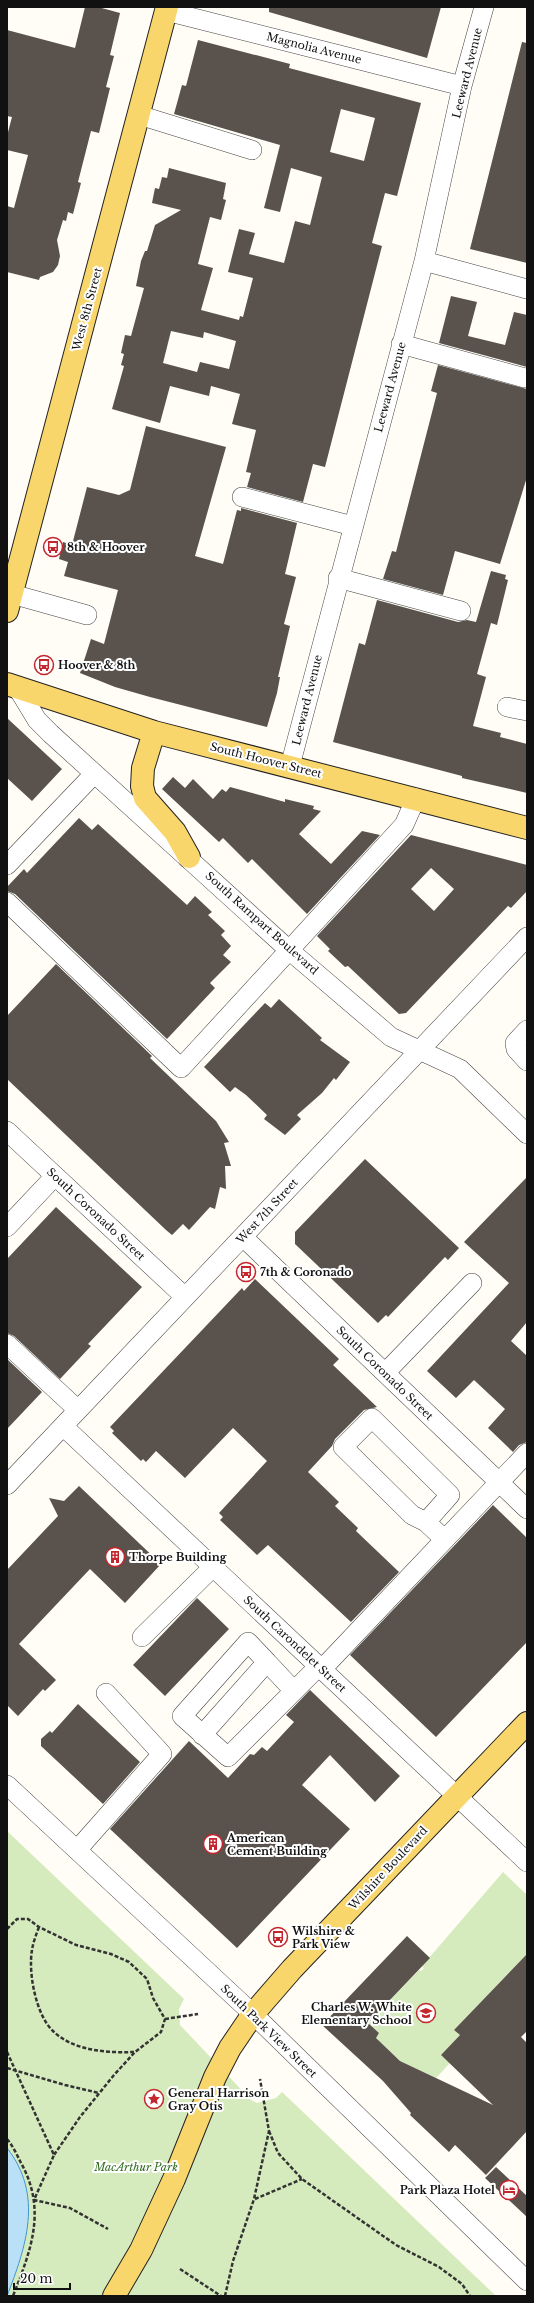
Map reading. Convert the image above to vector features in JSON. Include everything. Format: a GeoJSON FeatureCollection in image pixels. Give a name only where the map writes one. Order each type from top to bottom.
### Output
{"type":"FeatureCollection","features":[{"type":"Feature","properties":{"kind":"main road","name":"West 8th Street"},"geometry":{"type":"LineString","coordinates":[[9,603],[166,9]]}},
{"type":"Feature","properties":{"kind":"main road","name":"South Hoover Street"},"geometry":{"type":"LineString","coordinates":[[12,685],[154,732],[416,798],[527,828]]}},
{"type":"Feature","properties":{"kind":"main road"},"geometry":{"type":"LineString","coordinates":[[154,732],[143,768],[142,786],[145,798],[175,832],[189,857]]}},
{"type":"Feature","properties":{"kind":"main road","name":"Wilshire Boulevard"},"geometry":{"type":"LineString","coordinates":[[114,2296],[141,2250],[174,2179],[215,2077],[230,2048],[253,2014],[292,1969],[527,1722]]}},
{"type":"Feature","properties":{"kind":"street","name":"Leeward Avenue"},"geometry":{"type":"LineString","coordinates":[[290,766],[338,578],[424,261],[462,86],[484,7]]}},
{"type":"Feature","properties":{"kind":"street","name":"Magnolia Avenue"},"geometry":{"type":"LineString","coordinates":[[166,9],[462,86]]}},
{"type":"Feature","properties":{"kind":"street"},"geometry":{"type":"LineString","coordinates":[[139,115],[252,150]]}},
{"type":"Feature","properties":{"kind":"street"},"geometry":{"type":"LineString","coordinates":[[424,261],[527,289]]}},
{"type":"Feature","properties":{"kind":"street"},"geometry":{"type":"LineString","coordinates":[[401,344],[525,378]]}},
{"type":"Feature","properties":{"kind":"street"},"geometry":{"type":"LineString","coordinates":[[242,497],[352,526]]}},
{"type":"Feature","properties":{"kind":"street"},"geometry":{"type":"LineString","coordinates":[[338,578],[461,611]]}},
{"type":"Feature","properties":{"kind":"street"},"geometry":{"type":"LineString","coordinates":[[9,603],[87,615]]}},
{"type":"Feature","properties":{"kind":"street","name":"South Rampart Boulevard"},"geometry":{"type":"LineString","coordinates":[[12,685],[37,720],[94,774],[189,857],[289,950],[391,1037],[460,1069],[527,1134]]}},
{"type":"Feature","properties":{"kind":"street"},"geometry":{"type":"LineString","coordinates":[[507,707],[527,711]]}},
{"type":"Feature","properties":{"kind":"street"},"geometry":{"type":"LineString","coordinates":[[7,866],[94,774]]}},
{"type":"Feature","properties":{"kind":"street"},"geometry":{"type":"LineString","coordinates":[[7,902],[180,1068],[404,825],[416,798]]}},
{"type":"Feature","properties":{"kind":"street","name":"West 7th Street"},"geometry":{"type":"LineString","coordinates":[[7,1485],[243,1237],[419,1049],[527,937]]}},
{"type":"Feature","properties":{"kind":"street"},"geometry":{"type":"LineString","coordinates":[[527,1030],[515,1043],[516,1049],[527,1061]]}},
{"type":"Feature","properties":{"kind":"street","name":"South Coronado Street"},"geometry":{"type":"LineString","coordinates":[[7,1131],[185,1297]]}},
{"type":"Feature","properties":{"kind":"street"},"geometry":{"type":"LineString","coordinates":[[7,1227],[55,1176]]}},
{"type":"Feature","properties":{"kind":"street","name":"South Coronado Street"},"geometry":{"type":"LineString","coordinates":[[243,1237],[527,1509]]}},
{"type":"Feature","properties":{"kind":"street"},"geometry":{"type":"LineString","coordinates":[[385,1373],[472,1283]]}},
{"type":"Feature","properties":{"kind":"street"},"geometry":{"type":"LineString","coordinates":[[7,1344],[78,1410]]}},
{"type":"Feature","properties":{"kind":"street"},"geometry":{"type":"LineString","coordinates":[[426,1522],[450,1495],[372,1418],[343,1447],[412,1515],[426,1522],[444,1539]]}},
{"type":"Feature","properties":{"kind":"street","name":"South Carondelet Street"},"geometry":{"type":"LineString","coordinates":[[63,1426],[527,1862]]}},
{"type":"Feature","properties":{"kind":"street"},"geometry":{"type":"LineString","coordinates":[[294,1691],[248,1642],[182,1716],[228,1757],[294,1691],[320,1668],[500,1483],[527,1453]]}},
{"type":"Feature","properties":{"kind":"street"},"geometry":{"type":"LineString","coordinates":[[142,1638],[213,1567]]}},
{"type":"Feature","properties":{"kind":"street"},"geometry":{"type":"LineString","coordinates":[[202,1735],[267,1662]]}},
{"type":"Feature","properties":{"kind":"street"},"geometry":{"type":"LineString","coordinates":[[77,1850],[162,1754],[106,1693]]}},
{"type":"Feature","properties":{"kind":"street","name":"South Park View Street"},"geometry":{"type":"LineString","coordinates":[[7,1784],[253,2014],[527,2281]]}},
{"type":"Feature","properties":{"kind":"path"},"geometry":{"type":"LineString","coordinates":[[7,1929],[17,1919],[28,1919],[39,1927],[76,1945],[111,1954],[129,1962],[146,1979],[153,1998],[165,2019],[161,2032],[135,2052],[100,2093],[54,2155],[34,2200]]}},
{"type":"Feature","properties":{"kind":"path"},"geometry":{"type":"LineString","coordinates":[[39,1927],[32,1951],[32,1986],[40,2010],[53,2031],[67,2040],[90,2049],[110,2053],[135,2052]]}},
{"type":"Feature","properties":{"kind":"path"},"geometry":{"type":"LineString","coordinates":[[165,2019],[198,2014]]}},
{"type":"Feature","properties":{"kind":"path"},"geometry":{"type":"LineString","coordinates":[[7,2052],[54,2155]]}},
{"type":"Feature","properties":{"kind":"path"},"geometry":{"type":"LineString","coordinates":[[7,2068],[65,2085],[100,2093]]}},
{"type":"Feature","properties":{"kind":"path"},"geometry":{"type":"LineString","coordinates":[[260,2079],[268,2131],[278,2153],[302,2179],[396,2245],[439,2267],[462,2284],[470,2296]]}},
{"type":"Feature","properties":{"kind":"path"},"geometry":{"type":"LineString","coordinates":[[225,2296],[233,2261],[254,2199],[268,2131]]}},
{"type":"Feature","properties":{"kind":"path"},"geometry":{"type":"LineString","coordinates":[[7,2139],[26,2171],[34,2200],[35,2228],[30,2252],[13,2296]]}},
{"type":"Feature","properties":{"kind":"path"},"geometry":{"type":"LineString","coordinates":[[254,2199],[302,2179]]}},
{"type":"Feature","properties":{"kind":"path"},"geometry":{"type":"LineString","coordinates":[[34,2200],[70,2208],[108,2229]]}},
{"type":"Feature","properties":{"kind":"path"},"geometry":{"type":"LineString","coordinates":[[180,2269],[221,2296]]}},
{"type":"Feature","properties":{"kind":"green space","name":"MacArthur Park"},"geometry":{"type":"Polygon","coordinates":[[[7,1831],[184,1999],[179,2009],[180,2025],[251,2100],[257,2103],[276,2098],[282,2092],[496,2296],[7,2296],[7,1831]]]}},
{"type":"Feature","properties":{"kind":"green space"},"geometry":{"type":"Polygon","coordinates":[[[503,1872],[527,1895],[527,1965],[521,1960],[454,2030],[460,2035],[441,2055],[450,2063],[436,2078],[400,2061],[376,2038],[379,2033],[368,2023],[419,1970],[421,1971],[424,1968],[422,1966],[503,1872]]]}},
{"type":"Feature","properties":{"kind":"water"},"geometry":{"type":"Polygon","coordinates":[[[7,2148],[18,2166],[25,2184],[28,2203],[28,2221],[20,2259],[7,2296],[7,2148]]]}},
{"type":"Feature","properties":{"kind":"building"},"geometry":{"type":"Polygon","coordinates":[[[85,7],[98,7],[120,13],[110,55],[114,56],[106,87],[110,88],[99,133],[91,131],[78,182],[81,183],[73,214],[68,212],[66,221],[63,220],[57,240],[60,256],[58,265],[53,272],[40,277],[39,280],[7,272],[7,206],[14,208],[28,155],[7,150],[7,136],[12,117],[7,116],[7,30],[75,48],[85,7]]]}},
{"type":"Feature","properties":{"kind":"building"},"geometry":{"type":"Polygon","coordinates":[[[269,7],[441,7],[427,58],[269,12],[269,7]]]}},
{"type":"Feature","properties":{"kind":"building"},"geometry":{"type":"Polygon","coordinates":[[[198,40],[290,64],[289,68],[421,103],[397,196],[385,193],[372,243],[382,246],[325,467],[313,464],[303,502],[247,487],[251,473],[246,472],[256,430],[232,424],[240,394],[211,386],[209,396],[170,386],[160,423],[112,409],[124,366],[121,365],[124,354],[121,353],[125,335],[131,336],[144,288],[136,286],[141,261],[145,251],[147,251],[155,225],[181,210],[152,203],[155,188],[159,189],[162,177],[167,178],[169,168],[226,183],[223,199],[226,200],[221,220],[210,217],[198,264],[213,268],[201,310],[239,320],[240,316],[243,317],[253,278],[228,272],[239,229],[255,233],[249,254],[284,263],[295,221],[310,225],[322,177],[291,168],[280,212],[264,208],[280,145],[174,114],[182,85],[186,86],[198,40]],[[341,109],[330,152],[364,161],[375,118],[341,109]],[[171,331],[163,363],[197,372],[200,362],[229,369],[236,341],[204,332],[203,338],[171,331]]]}},
{"type":"Feature","properties":{"kind":"building"},"geometry":{"type":"Polygon","coordinates":[[[522,42],[527,43],[527,263],[470,249],[522,42]]]}},
{"type":"Feature","properties":{"kind":"building"},"geometry":{"type":"Polygon","coordinates":[[[451,296],[477,302],[468,336],[505,345],[514,312],[527,315],[527,367],[439,343],[451,296]]]}},
{"type":"Feature","properties":{"kind":"building"},"geometry":{"type":"Polygon","coordinates":[[[438,365],[527,389],[527,477],[500,564],[455,551],[443,595],[383,579],[392,551],[396,552],[437,393],[431,391],[438,365]]]}},
{"type":"Feature","properties":{"kind":"building"},"geometry":{"type":"Polygon","coordinates":[[[146,426],[226,447],[195,556],[223,564],[237,510],[241,511],[241,508],[297,523],[285,574],[296,577],[284,624],[290,626],[278,677],[280,677],[277,693],[267,727],[115,687],[80,673],[91,639],[104,644],[118,590],[64,576],[68,562],[59,559],[63,542],[72,545],[87,487],[119,495],[130,490],[146,426]]]}},
{"type":"Feature","properties":{"kind":"building"},"geometry":{"type":"Polygon","coordinates":[[[491,571],[506,575],[505,579],[508,580],[497,625],[491,623],[477,674],[486,677],[473,726],[501,733],[500,737],[527,744],[527,793],[462,778],[462,776],[333,742],[359,643],[365,645],[377,600],[458,622],[467,620],[476,622],[491,571]]]}},
{"type":"Feature","properties":{"kind":"building"},"geometry":{"type":"Polygon","coordinates":[[[7,718],[62,769],[32,801],[7,778],[7,718]]]}},
{"type":"Feature","properties":{"kind":"building"},"geometry":{"type":"Polygon","coordinates":[[[173,777],[185,788],[193,779],[213,799],[222,789],[226,792],[230,787],[285,802],[285,799],[314,806],[313,809],[321,811],[299,834],[331,864],[362,831],[380,835],[307,914],[252,859],[248,863],[223,838],[219,842],[162,789],[173,777]]]}},
{"type":"Feature","properties":{"kind":"building"},"geometry":{"type":"Polygon","coordinates":[[[79,818],[92,830],[98,824],[187,905],[195,896],[212,912],[208,915],[225,931],[221,935],[231,946],[223,955],[231,962],[210,983],[215,988],[167,1039],[15,894],[7,891],[7,887],[24,869],[27,873],[79,818]]]}},
{"type":"Feature","properties":{"kind":"building"},"geometry":{"type":"Polygon","coordinates":[[[411,835],[527,865],[527,891],[511,908],[508,906],[406,1013],[399,1014],[348,966],[345,967],[328,951],[330,949],[317,936],[411,835]],[[431,868],[411,889],[434,911],[454,889],[431,868]]]}},
{"type":"Feature","properties":{"kind":"building"},"geometry":{"type":"Polygon","coordinates":[[[56,964],[152,1056],[150,1058],[216,1121],[229,1142],[224,1143],[231,1166],[225,1166],[226,1189],[220,1187],[215,1209],[210,1207],[189,1230],[183,1224],[172,1235],[7,1079],[7,1016],[56,964]]]}},
{"type":"Feature","properties":{"kind":"building"},"geometry":{"type":"Polygon","coordinates":[[[279,999],[322,1038],[320,1040],[350,1062],[336,1080],[334,1078],[322,1093],[297,1115],[301,1119],[285,1135],[264,1119],[267,1115],[246,1095],[235,1087],[230,1092],[204,1067],[265,1003],[271,1008],[279,999]]]}},
{"type":"Feature","properties":{"kind":"building"},"geometry":{"type":"Polygon","coordinates":[[[365,1159],[459,1248],[448,1260],[445,1257],[388,1317],[386,1315],[378,1323],[295,1244],[295,1232],[365,1159]]]}},
{"type":"Feature","properties":{"kind":"building"},"geometry":{"type":"Polygon","coordinates":[[[527,1177],[527,1322],[511,1341],[527,1356],[527,1442],[519,1445],[513,1452],[488,1428],[505,1409],[474,1380],[456,1398],[427,1371],[509,1283],[464,1242],[527,1177]]]}},
{"type":"Feature","properties":{"kind":"building"},"geometry":{"type":"Polygon","coordinates":[[[56,1207],[142,1287],[88,1344],[91,1346],[60,1379],[14,1336],[7,1333],[7,1259],[56,1207]]]}},
{"type":"Feature","properties":{"kind":"building"},"geometry":{"type":"Polygon","coordinates":[[[255,1279],[339,1359],[333,1365],[377,1407],[364,1410],[335,1439],[332,1446],[308,1472],[339,1502],[335,1506],[358,1528],[356,1531],[399,1572],[351,1622],[268,1545],[257,1555],[220,1520],[223,1517],[219,1513],[267,1461],[233,1428],[185,1478],[156,1451],[146,1462],[143,1459],[141,1461],[112,1433],[114,1431],[110,1427],[242,1288],[244,1291],[255,1279]]]}},
{"type":"Feature","properties":{"kind":"building"},"geometry":{"type":"Polygon","coordinates":[[[7,1359],[42,1392],[7,1429],[7,1359]]]}},
{"type":"Feature","properties":{"kind":"building","name":"Thorpe Building"},"geometry":{"type":"Polygon","coordinates":[[[79,1486],[161,1564],[125,1603],[90,1569],[19,1644],[56,1680],[45,1691],[43,1689],[18,1716],[7,1705],[7,1570],[58,1516],[49,1498],[64,1501],[79,1486]]]}},
{"type":"Feature","properties":{"kind":"building"},"geometry":{"type":"Polygon","coordinates":[[[493,1505],[527,1538],[527,1642],[436,1737],[350,1655],[493,1505]]]}},
{"type":"Feature","properties":{"kind":"building"},"geometry":{"type":"Polygon","coordinates":[[[197,1598],[229,1629],[165,1696],[133,1665],[197,1598]]]}},
{"type":"Feature","properties":{"kind":"building","name":"American Cement Building"},"geometry":{"type":"Polygon","coordinates":[[[310,1690],[400,1776],[375,1802],[330,1755],[302,1785],[350,1829],[237,1948],[110,1829],[189,1741],[228,1778],[250,1754],[254,1755],[262,1747],[267,1751],[294,1722],[286,1715],[310,1690]]]}},
{"type":"Feature","properties":{"kind":"building"},"geometry":{"type":"Polygon","coordinates":[[[78,1704],[140,1762],[103,1804],[41,1746],[41,1739],[50,1731],[52,1733],[78,1704]]]}},
{"type":"Feature","properties":{"kind":"building"},"geometry":{"type":"Polygon","coordinates":[[[407,1936],[430,1958],[368,2023],[379,2033],[376,2038],[400,2061],[493,2105],[441,2055],[460,2035],[454,2030],[527,1954],[527,2031],[521,2037],[527,2043],[527,2131],[486,2175],[455,2145],[449,2152],[410,2115],[411,2113],[383,2081],[322,2025],[407,1936]]]}},
{"type":"Feature","properties":{"kind":"building","name":"Park Plaza Hotel"},"geometry":{"type":"Polygon","coordinates":[[[496,2167],[527,2196],[527,2217],[485,2178],[496,2167]]]}},
{"type":"Feature","properties":{"kind":"place","name":"8th & Hoover"},"geometry":{"type":"Point","coordinates":[53,547]}},
{"type":"Feature","properties":{"kind":"place","name":"Hoover & 8th"},"geometry":{"type":"Point","coordinates":[44,665]}},
{"type":"Feature","properties":{"kind":"place","name":"7th & Coronado"},"geometry":{"type":"Point","coordinates":[246,1272]}},
{"type":"Feature","properties":{"kind":"place","name":"Thorpe Building"},"geometry":{"type":"Point","coordinates":[115,1557]}},
{"type":"Feature","properties":{"kind":"place","name":"American Cement Building"},"geometry":{"type":"Point","coordinates":[213,1844]}},
{"type":"Feature","properties":{"kind":"place","name":"Wilshire & Park View"},"geometry":{"type":"Point","coordinates":[278,1937]}},
{"type":"Feature","properties":{"kind":"place","name":"Charles W. White Elementary School"},"geometry":{"type":"Point","coordinates":[426,2013]}},
{"type":"Feature","properties":{"kind":"place","name":"General Harrison Gray Otis"},"geometry":{"type":"Point","coordinates":[154,2099]}},
{"type":"Feature","properties":{"kind":"place","name":"Park Plaza Hotel"},"geometry":{"type":"Point","coordinates":[509,2190]}}]}
